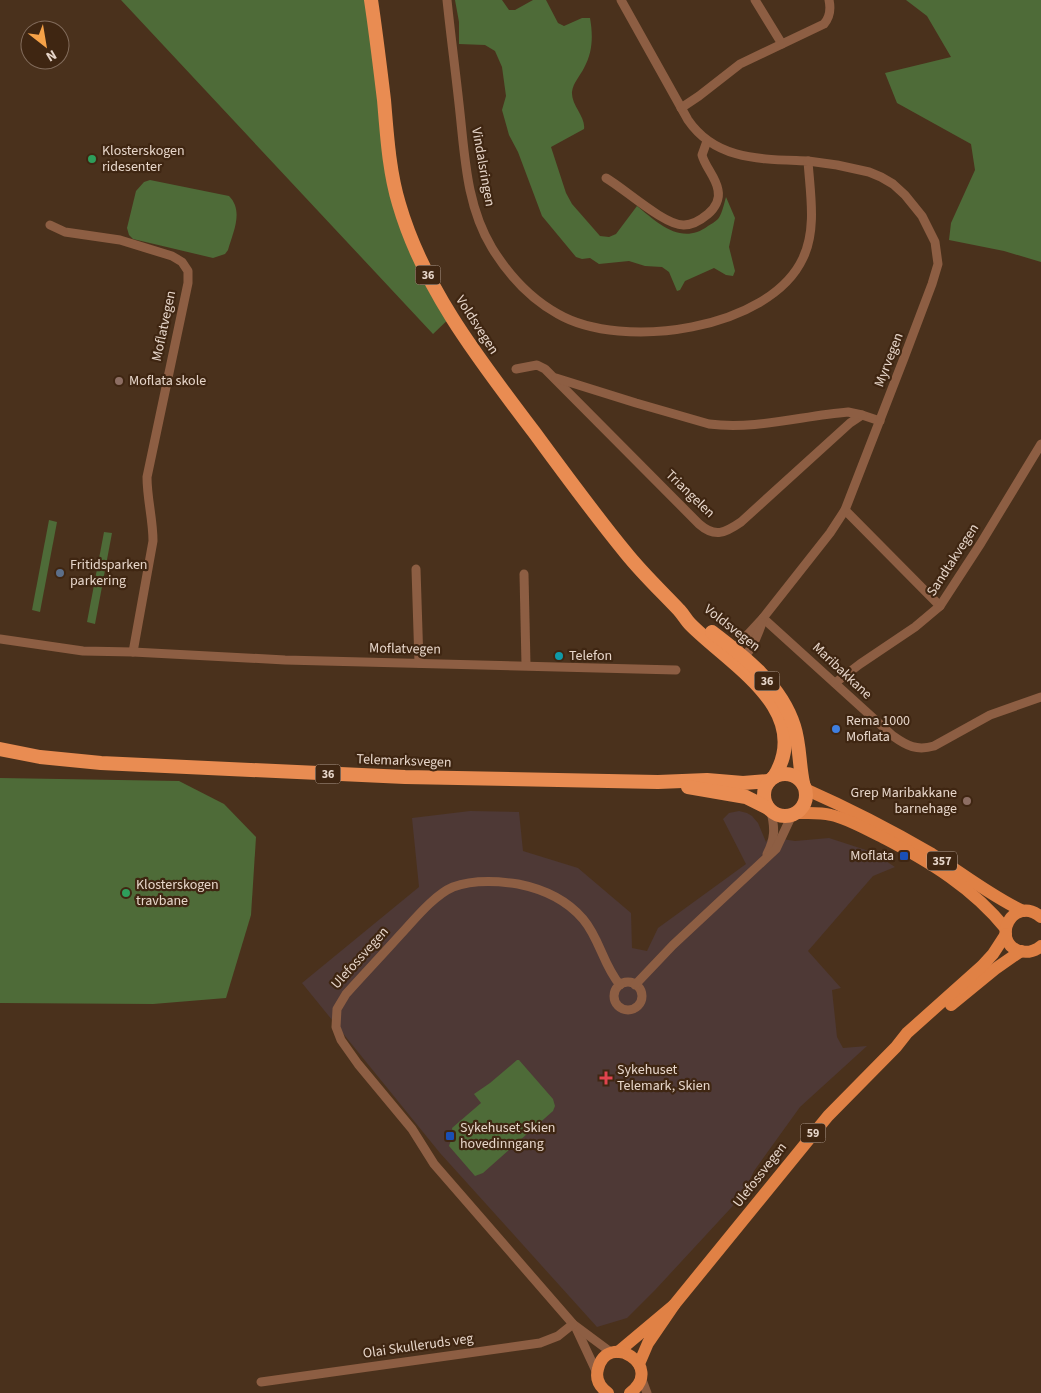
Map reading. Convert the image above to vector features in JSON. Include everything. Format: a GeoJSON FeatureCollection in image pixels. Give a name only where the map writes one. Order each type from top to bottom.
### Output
{"type":"FeatureCollection","features":[{"type":"Feature","properties":{"kind":"highway","name":"Voldsvegen"},"geometry":{"type":"LineString","coordinates":[[371,0],[394,184],[408,231],[428,275],[452,318],[496,382],[625,552],[689,623],[737,656],[773,688],[791,717],[797,736],[804,786]]}},
{"type":"Feature","properties":{"kind":"highway","name":"Voldsvegen"},"geometry":{"type":"LineString","coordinates":[[737,656],[778,712],[782,726],[784,758],[772,779]]}},
{"type":"Feature","properties":{"kind":"highway","name":"Telemarksvegen"},"geometry":{"type":"LineString","coordinates":[[0,749],[71,760],[152,766],[462,779],[658,782],[707,780],[743,783],[772,779]]}},
{"type":"Feature","properties":{"kind":"highway","name":"36"},"geometry":{"type":"LineString","coordinates":[[789,774],[794,776],[804,786],[806,800],[795,814],[782,816],[769,810],[764,792],[772,779],[789,774]]}},
{"type":"Feature","properties":{"kind":"highway","name":"Telemarksvegen"},"geometry":{"type":"LineString","coordinates":[[658,782],[736,794],[756,801],[769,810]]}},
{"type":"Feature","properties":{"kind":"main road","name":"357"},"geometry":{"type":"LineString","coordinates":[[804,786],[912,843],[973,880],[998,898],[1023,910],[1035,912],[1041,917]]}},
{"type":"Feature","properties":{"kind":"main road","name":"357"},"geometry":{"type":"LineString","coordinates":[[795,814],[834,816],[877,835],[921,858],[967,889],[991,911],[1006,931],[1013,947],[1033,952]]}},
{"type":"Feature","properties":{"kind":"main road","name":"Ulefossvegen"},"geometry":{"type":"LineString","coordinates":[[639,1364],[648,1343],[674,1305],[828,1116],[896,1047],[907,1033],[982,966],[993,954],[1006,931],[1007,924],[1013,916],[1023,910]]}},
{"type":"Feature","properties":{"kind":"main road","name":"Ulefossvegen"},"geometry":{"type":"LineString","coordinates":[[896,1047],[912,1037],[995,969],[1033,952]]}},
{"type":"Feature","properties":{"kind":"main road","name":"Ulefossvegen"},"geometry":{"type":"LineString","coordinates":[[615,1352],[674,1305]]}},
{"type":"Feature","properties":{"kind":"main road"},"geometry":{"type":"LineString","coordinates":[[615,1352],[630,1355],[639,1364],[641,1377],[639,1384],[630,1393]]}},
{"type":"Feature","properties":{"kind":"main road","name":"59"},"geometry":{"type":"LineString","coordinates":[[596,1382],[598,1366],[602,1359],[615,1352]]}},
{"type":"Feature","properties":{"kind":"main road"},"geometry":{"type":"LineString","coordinates":[[596,1382],[608,1393]]}},
{"type":"Feature","properties":{"kind":"street","name":"Vindalsringen"},"geometry":{"type":"LineString","coordinates":[[447,0],[465,162],[478,218],[492,247],[515,279],[548,307],[564,317],[582,324],[610,330],[659,332],[704,324],[740,312],[764,300],[778,290],[798,269],[809,245],[811,211],[808,161]]}},
{"type":"Feature","properties":{"kind":"street"},"geometry":{"type":"LineString","coordinates":[[621,0],[681,108],[694,128],[707,141],[725,151],[748,157],[808,161]]}},
{"type":"Feature","properties":{"kind":"street"},"geometry":{"type":"LineString","coordinates":[[755,0],[782,44]]}},
{"type":"Feature","properties":{"kind":"street"},"geometry":{"type":"LineString","coordinates":[[681,108],[740,64],[824,24],[829,16],[829,0]]}},
{"type":"Feature","properties":{"kind":"street"},"geometry":{"type":"LineString","coordinates":[[606,178],[670,222],[684,226],[691,224],[703,218],[713,209],[718,196],[716,183],[702,155],[707,141]]}},
{"type":"Feature","properties":{"kind":"street","name":"Myrvegen"},"geometry":{"type":"LineString","coordinates":[[737,656],[757,636],[763,618],[830,533],[845,510],[936,272],[938,259],[935,242],[915,206],[893,184],[881,177],[854,168],[808,161]]}},
{"type":"Feature","properties":{"kind":"street","name":"Moflatvegen"},"geometry":{"type":"LineString","coordinates":[[50,225],[65,232],[120,240],[172,256],[182,262],[188,271],[188,283],[147,477],[147,495],[153,527],[153,541],[133,652]]}},
{"type":"Feature","properties":{"kind":"street","name":"Triangelen"},"geometry":{"type":"LineString","coordinates":[[516,369],[537,365],[545,369],[699,524],[710,532],[715,533],[728,531],[741,522],[840,432],[862,415]]}},
{"type":"Feature","properties":{"kind":"street","name":"Triangelen"},"geometry":{"type":"LineString","coordinates":[[555,378],[709,424],[750,425],[841,413],[862,415],[880,421]]}},
{"type":"Feature","properties":{"kind":"street","name":"Sandtakvegen"},"geometry":{"type":"LineString","coordinates":[[835,683],[915,627],[940,606],[982,543],[1041,444]]}},
{"type":"Feature","properties":{"kind":"street"},"geometry":{"type":"LineString","coordinates":[[845,510],[940,606]]}},
{"type":"Feature","properties":{"kind":"street"},"geometry":{"type":"LineString","coordinates":[[416,569],[419,663]]}},
{"type":"Feature","properties":{"kind":"street"},"geometry":{"type":"LineString","coordinates":[[524,574],[526,665]]}},
{"type":"Feature","properties":{"kind":"street","name":"Maribakkane"},"geometry":{"type":"LineString","coordinates":[[763,618],[906,746],[918,749],[934,746],[990,715],[1041,697]]}},
{"type":"Feature","properties":{"kind":"street","name":"Moflatvegen"},"geometry":{"type":"LineString","coordinates":[[0,639],[83,651],[285,660],[676,670]]}},
{"type":"Feature","properties":{"kind":"street"},"geometry":{"type":"LineString","coordinates":[[763,861],[771,847],[774,833],[769,810]]}},
{"type":"Feature","properties":{"kind":"street"},"geometry":{"type":"LineString","coordinates":[[635,985],[673,945],[776,849],[795,814]]}},
{"type":"Feature","properties":{"kind":"street","name":"Ulefossvegen"},"geometry":{"type":"LineString","coordinates":[[615,1352],[573,1324],[434,1164],[412,1129],[358,1064],[341,1040],[336,1027],[336,1018],[337,1009],[346,994],[427,906],[452,887],[472,883],[512,883],[530,886],[543,890],[563,901],[583,918],[595,936],[609,970],[620,985]]}},
{"type":"Feature","properties":{"kind":"street"},"geometry":{"type":"LineString","coordinates":[[625,983],[635,985],[639,989],[641,1000],[633,1009],[622,1009],[614,1001],[614,995],[620,985],[625,983]]}},
{"type":"Feature","properties":{"kind":"street","name":"Ulefossvegen"},"geometry":{"type":"LineString","coordinates":[[573,1324],[596,1382]]}},
{"type":"Feature","properties":{"kind":"street","name":"Olai Skulleruds veg"},"geometry":{"type":"LineString","coordinates":[[261,1382],[540,1343],[558,1336],[573,1324]]}},
{"type":"Feature","properties":{"kind":"street"},"geometry":{"type":"LineString","coordinates":[[641,1377],[647,1393]]}},
{"type":"Feature","properties":{"kind":"shaded area","name":"Sykehuset Telemark, Skien"},"geometry":{"type":"Polygon","coordinates":[[[470,811],[519,812],[523,851],[578,868],[631,913],[632,948],[647,951],[658,928],[746,864],[723,819],[729,813],[739,811],[752,816],[758,823],[766,842],[769,837],[795,841],[829,838],[872,852],[895,867],[873,876],[808,951],[841,988],[832,990],[837,1037],[843,1048],[867,1046],[800,1107],[754,1171],[742,1196],[656,1289],[627,1318],[597,1327],[440,1153],[302,983],[419,887],[412,818],[470,811]]]}},
{"type":"Feature","properties":{"kind":"green space"},"geometry":{"type":"Polygon","coordinates":[[[121,0],[377,0],[398,172],[405,204],[417,239],[455,313],[433,334],[121,0]]]}},
{"type":"Feature","properties":{"kind":"green space"},"geometry":{"type":"Polygon","coordinates":[[[455,0],[502,0],[509,10],[515,10],[533,0],[546,0],[558,23],[564,26],[582,18],[590,18],[592,31],[591,50],[572,92],[572,97],[583,120],[584,129],[551,147],[566,193],[572,204],[600,236],[609,237],[616,234],[637,206],[670,230],[688,234],[698,232],[718,219],[726,197],[735,218],[729,247],[735,271],[733,276],[726,275],[714,268],[685,281],[680,290],[677,291],[669,272],[662,267],[645,266],[629,261],[599,264],[590,258],[582,259],[576,257],[542,216],[518,152],[509,135],[502,110],[506,96],[502,67],[495,51],[485,45],[459,44],[459,22],[455,0]]]}},
{"type":"Feature","properties":{"kind":"green space"},"geometry":{"type":"Polygon","coordinates":[[[906,0],[1041,0],[1041,262],[1004,251],[949,240],[951,223],[975,170],[971,144],[897,103],[885,73],[951,57],[927,16],[906,0]]]}},
{"type":"Feature","properties":{"kind":"green space"},"geometry":{"type":"Polygon","coordinates":[[[150,180],[229,196],[236,208],[237,215],[228,250],[225,254],[213,258],[133,239],[129,235],[127,228],[136,191],[144,182],[150,180]]]}},
{"type":"Feature","properties":{"kind":"green space"},"geometry":{"type":"Polygon","coordinates":[[[49,520],[57,522],[40,612],[32,610],[49,520]]]}},
{"type":"Feature","properties":{"kind":"green space"},"geometry":{"type":"Polygon","coordinates":[[[104,532],[112,533],[95,624],[87,622],[104,532]]]}},
{"type":"Feature","properties":{"kind":"green space","name":"Klosterskogen travbane"},"geometry":{"type":"Polygon","coordinates":[[[0,778],[179,781],[224,804],[256,837],[251,915],[226,998],[153,1004],[0,1003],[0,778]]]}},
{"type":"Feature","properties":{"kind":"green space"},"geometry":{"type":"Polygon","coordinates":[[[517,1060],[553,1099],[555,1106],[553,1111],[483,1173],[475,1176],[449,1146],[453,1134],[452,1128],[481,1103],[474,1094],[517,1060]]]}},
{"type":"Feature","properties":{"kind":"place","name":"Klosterskogen ridesenter"},"geometry":{"type":"Point","coordinates":[92,159]}},
{"type":"Feature","properties":{"kind":"place","name":"Moflata skole"},"geometry":{"type":"Point","coordinates":[119,381]}},
{"type":"Feature","properties":{"kind":"place","name":"Fritidsparken parkering"},"geometry":{"type":"Point","coordinates":[60,573]}},
{"type":"Feature","properties":{"kind":"place","name":"Telefon"},"geometry":{"type":"Point","coordinates":[559,656]}},
{"type":"Feature","properties":{"kind":"place","name":"Rema 1000 Moflata"},"geometry":{"type":"Point","coordinates":[836,729]}},
{"type":"Feature","properties":{"kind":"place","name":"Grep Maribakkane barnehage"},"geometry":{"type":"Point","coordinates":[967,801]}},
{"type":"Feature","properties":{"kind":"place","name":"Moflata"},"geometry":{"type":"Point","coordinates":[904,856]}},
{"type":"Feature","properties":{"kind":"place","name":"Klosterskogen travbane"},"geometry":{"type":"Point","coordinates":[126,893]}},
{"type":"Feature","properties":{"kind":"place","name":"Sykehuset Telemark, Skien"},"geometry":{"type":"Point","coordinates":[606,1078]}},
{"type":"Feature","properties":{"kind":"place","name":"Sykehuset Skien hovedinngang"},"geometry":{"type":"Point","coordinates":[450,1136]}}]}
